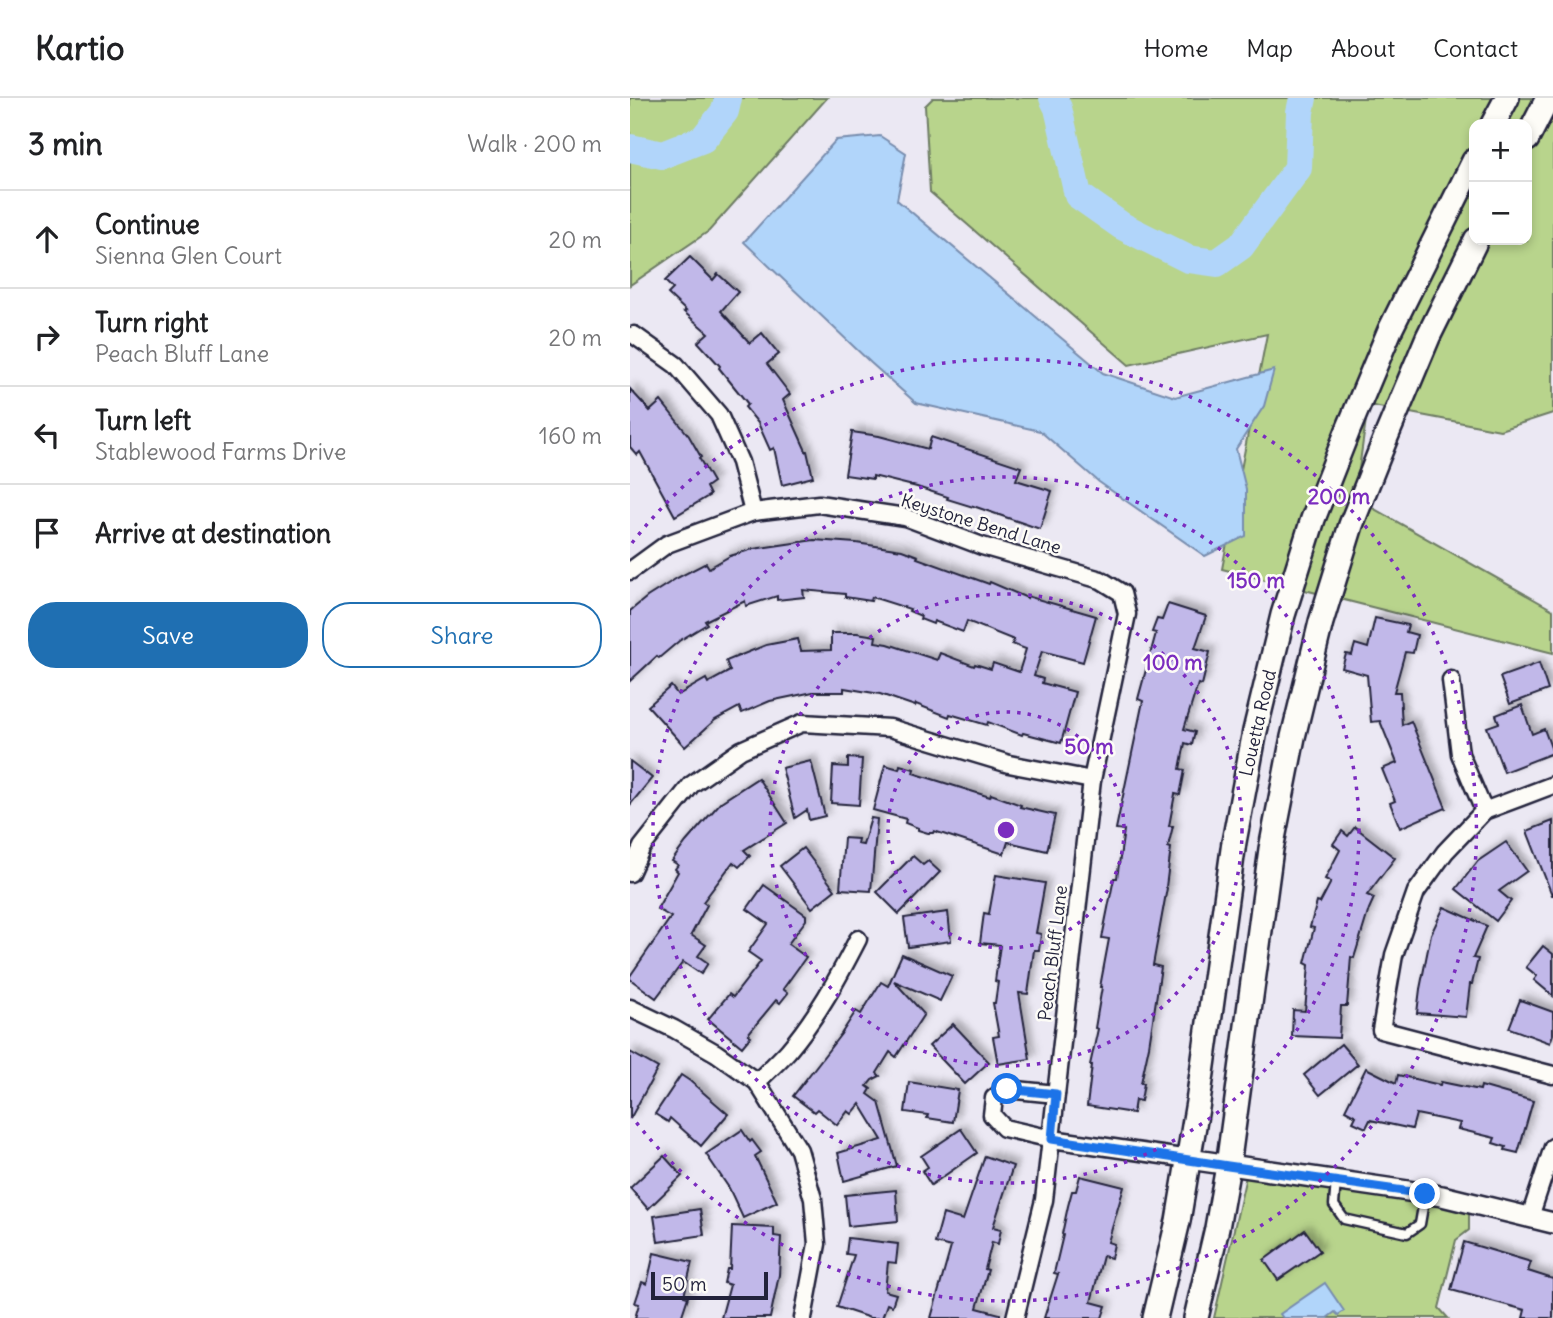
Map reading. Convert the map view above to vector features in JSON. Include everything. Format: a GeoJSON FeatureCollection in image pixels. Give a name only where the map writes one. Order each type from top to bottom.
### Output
{"type":"FeatureCollection","features":[{"type":"Feature","properties":{"kind":"main road"},"geometry":{"type":"LineString","coordinates":[[1496,119],[1507,98]]}},
{"type":"Feature","properties":{"kind":"main road"},"geometry":{"type":"LineString","coordinates":[[1532,129],[1548,98]]}},
{"type":"Feature","properties":{"kind":"main road","name":"Louetta Road"},"geometry":{"type":"LineString","coordinates":[[1155,1318],[1178,1221],[1189,1159],[1212,1012],[1234,842],[1255,731],[1283,615],[1313,519],[1353,418],[1390,330],[1469,171]]}},
{"type":"Feature","properties":{"kind":"main road","name":"Louetta Road"},"geometry":{"type":"LineString","coordinates":[[1196,1318],[1228,1166],[1271,849],[1293,737],[1321,622],[1351,525],[1385,437],[1428,337],[1474,245]]}},
{"type":"Feature","properties":{"kind":"street"},"geometry":{"type":"LineString","coordinates":[[635,335],[676,365],[719,415],[740,462],[753,512]]}},
{"type":"Feature","properties":{"kind":"street","name":"Keystone Bend Lane"},"geometry":{"type":"LineString","coordinates":[[630,571],[667,544],[753,512],[819,504],[905,517],[982,546],[1101,580],[1122,593]]}},
{"type":"Feature","properties":{"kind":"street","name":"Peach Bluff Lane"},"geometry":{"type":"LineString","coordinates":[[1015,1318],[1044,1200],[1092,780],[1127,614],[1122,593]]}},
{"type":"Feature","properties":{"kind":"street"},"geometry":{"type":"LineString","coordinates":[[1451,680],[1460,754],[1484,811]]}},
{"type":"Feature","properties":{"kind":"street"},"geometry":{"type":"LineString","coordinates":[[630,873],[642,847],[691,785],[741,750],[802,723],[890,728],[1009,764],[1092,780]]}},
{"type":"Feature","properties":{"kind":"street"},"geometry":{"type":"LineString","coordinates":[[1553,785],[1484,811],[1445,852],[1416,892],[1394,955],[1381,1030],[1553,1075]]}},
{"type":"Feature","properties":{"kind":"street"},"geometry":{"type":"LineString","coordinates":[[757,1082],[788,1051],[816,1013],[858,939]]}},
{"type":"Feature","properties":{"kind":"street"},"geometry":{"type":"LineString","coordinates":[[630,1008],[716,1053],[757,1082],[799,1150],[813,1199],[817,1244],[803,1318]]}},
{"type":"Feature","properties":{"kind":"street"},"geometry":{"type":"LineString","coordinates":[[1056,1094],[1007,1089],[993,1098],[992,1115],[1004,1128],[1052,1139],[1425,1194],[1553,1223]]}},
{"type":"Feature","properties":{"kind":"street"},"geometry":{"type":"LineString","coordinates":[[1530,1217],[1553,1147]]}},
{"type":"Feature","properties":{"kind":"lane"},"geometry":{"type":"LineString","coordinates":[[1336,1181],[1334,1205],[1344,1219],[1407,1233],[1420,1224],[1425,1194]]}},
{"type":"Feature","properties":{"kind":"green space"},"geometry":{"type":"Polygon","coordinates":[[[630,98],[827,98],[709,231],[630,285],[630,98]]]}},
{"type":"Feature","properties":{"kind":"green space"},"geometry":{"type":"Polygon","coordinates":[[[933,98],[1553,98],[1553,413],[1500,430],[1368,405],[1355,498],[1553,610],[1553,653],[1222,569],[1267,334],[1129,365],[930,192],[925,106],[933,98]]]}},
{"type":"Feature","properties":{"kind":"green space"},"geometry":{"type":"Polygon","coordinates":[[[1246,1176],[1403,1196],[1469,1210],[1469,1230],[1456,1240],[1439,1308],[1448,1318],[1214,1318],[1246,1176]]]}},
{"type":"Feature","properties":{"kind":"water"},"geometry":{"type":"Polygon","coordinates":[[[880,136],[906,153],[897,200],[1103,373],[1175,397],[1274,370],[1264,406],[1236,449],[1246,489],[1246,536],[1205,556],[1099,482],[1040,431],[916,403],[744,242],[836,140],[880,136]]]}},
{"type":"Feature","properties":{"kind":"water"},"geometry":{"type":"Polygon","coordinates":[[[1325,1283],[1344,1311],[1338,1315],[1335,1312],[1327,1318],[1283,1318],[1280,1314],[1325,1283]]]}},
{"type":"Feature","properties":{"kind":"building"},"geometry":{"type":"Polygon","coordinates":[[[690,257],[713,280],[718,274],[738,292],[721,311],[750,343],[762,333],[779,354],[767,364],[790,394],[783,400],[807,451],[813,477],[782,485],[774,448],[770,450],[758,423],[745,407],[748,404],[698,342],[708,333],[668,294],[673,289],[665,281],[690,257]]]}},
{"type":"Feature","properties":{"kind":"building"},"geometry":{"type":"Polygon","coordinates":[[[630,389],[650,411],[661,401],[689,436],[713,482],[706,487],[710,495],[675,516],[640,452],[637,455],[630,447],[630,389]]]}},
{"type":"Feature","properties":{"kind":"building"},"geometry":{"type":"Polygon","coordinates":[[[852,432],[928,449],[931,437],[1021,467],[1016,480],[1052,491],[1040,529],[917,487],[873,476],[873,479],[845,475],[852,432]]]}},
{"type":"Feature","properties":{"kind":"building"},"geometry":{"type":"Polygon","coordinates":[[[814,540],[902,550],[1027,598],[1096,616],[1083,662],[1042,651],[1034,676],[1043,679],[1042,683],[1075,692],[1061,743],[1023,733],[1022,735],[988,722],[987,725],[950,714],[949,717],[880,694],[844,688],[844,692],[813,692],[770,701],[742,713],[739,707],[715,720],[685,747],[648,706],[671,686],[678,695],[706,679],[708,683],[730,671],[726,661],[766,645],[798,639],[801,651],[831,650],[831,633],[857,633],[876,636],[875,642],[937,660],[940,653],[974,666],[975,664],[991,669],[993,663],[1019,672],[1026,649],[1012,644],[1014,640],[967,621],[963,632],[934,621],[933,624],[920,619],[921,616],[909,611],[910,609],[872,597],[871,601],[845,597],[845,594],[803,590],[804,597],[777,600],[777,596],[746,606],[745,601],[705,621],[707,624],[679,641],[659,658],[657,656],[630,681],[630,611],[647,597],[706,563],[709,568],[730,556],[753,549],[814,540]]]}},
{"type":"Feature","properties":{"kind":"building"},"geometry":{"type":"Polygon","coordinates":[[[1168,604],[1206,616],[1195,648],[1210,652],[1202,685],[1198,684],[1184,729],[1195,732],[1192,745],[1185,743],[1180,769],[1185,770],[1180,795],[1175,794],[1169,826],[1173,826],[1168,847],[1171,848],[1167,888],[1153,965],[1161,967],[1141,1083],[1144,1083],[1141,1101],[1135,1100],[1133,1113],[1087,1106],[1090,1065],[1098,1029],[1095,1028],[1100,987],[1109,939],[1102,938],[1114,878],[1117,878],[1124,830],[1116,829],[1143,701],[1138,699],[1156,633],[1152,632],[1157,619],[1162,620],[1168,604]]]}},
{"type":"Feature","properties":{"kind":"building"},"geometry":{"type":"Polygon","coordinates":[[[1375,618],[1408,625],[1406,632],[1417,635],[1413,653],[1405,652],[1394,692],[1400,692],[1402,725],[1411,721],[1446,808],[1400,828],[1390,803],[1395,801],[1382,769],[1397,763],[1380,721],[1371,722],[1367,675],[1342,668],[1346,654],[1352,655],[1355,644],[1368,648],[1375,618]]]}},
{"type":"Feature","properties":{"kind":"building"},"geometry":{"type":"Polygon","coordinates":[[[1539,663],[1548,690],[1510,704],[1500,677],[1539,663]]]}},
{"type":"Feature","properties":{"kind":"building"},"geometry":{"type":"Polygon","coordinates":[[[1522,705],[1532,734],[1544,729],[1553,753],[1504,772],[1487,727],[1499,723],[1496,715],[1522,705]]]}},
{"type":"Feature","properties":{"kind":"building"},"geometry":{"type":"Polygon","coordinates":[[[848,758],[862,759],[859,805],[831,803],[833,766],[848,767],[848,758]]]}},
{"type":"Feature","properties":{"kind":"building"},"geometry":{"type":"Polygon","coordinates":[[[630,761],[652,778],[630,805],[630,761]]]}},
{"type":"Feature","properties":{"kind":"building"},"geometry":{"type":"Polygon","coordinates":[[[811,761],[825,816],[809,820],[807,810],[795,818],[782,768],[811,761]]]}},
{"type":"Feature","properties":{"kind":"building"},"geometry":{"type":"Polygon","coordinates":[[[885,765],[914,769],[913,773],[990,797],[991,794],[1021,805],[1020,807],[1055,815],[1047,851],[1008,842],[1004,854],[934,831],[928,833],[918,830],[905,823],[906,819],[873,810],[885,765]]]}},
{"type":"Feature","properties":{"kind":"building"},"geometry":{"type":"Polygon","coordinates":[[[758,778],[787,823],[744,850],[750,856],[739,867],[733,862],[703,902],[707,905],[691,935],[706,945],[698,956],[708,963],[701,974],[683,962],[656,998],[630,979],[630,976],[671,917],[657,909],[678,872],[675,869],[678,865],[672,861],[721,802],[758,778]]]}},
{"type":"Feature","properties":{"kind":"building"},"geometry":{"type":"Polygon","coordinates":[[[871,818],[877,819],[871,891],[840,889],[844,838],[858,839],[857,844],[863,845],[871,818]]]}},
{"type":"Feature","properties":{"kind":"building"},"geometry":{"type":"Polygon","coordinates":[[[1553,821],[1553,895],[1552,895],[1527,831],[1553,821]]]}},
{"type":"Feature","properties":{"kind":"building"},"geometry":{"type":"Polygon","coordinates":[[[1355,827],[1395,858],[1367,895],[1374,898],[1354,958],[1351,957],[1347,1006],[1341,1006],[1339,1038],[1292,1036],[1293,1010],[1305,1011],[1309,965],[1305,963],[1314,928],[1310,927],[1317,902],[1320,903],[1331,882],[1325,879],[1340,850],[1333,844],[1342,831],[1348,836],[1355,827]]]}},
{"type":"Feature","properties":{"kind":"building"},"geometry":{"type":"Polygon","coordinates":[[[1506,842],[1527,871],[1499,891],[1511,901],[1496,921],[1456,889],[1478,861],[1506,842]]]}},
{"type":"Feature","properties":{"kind":"building"},"geometry":{"type":"Polygon","coordinates":[[[803,848],[835,890],[812,908],[780,866],[803,848]]]}},
{"type":"Feature","properties":{"kind":"building"},"geometry":{"type":"Polygon","coordinates":[[[913,856],[923,865],[928,861],[940,872],[899,914],[877,892],[913,856]]]}},
{"type":"Feature","properties":{"kind":"building"},"geometry":{"type":"Polygon","coordinates":[[[996,875],[1045,883],[1036,933],[1041,934],[1039,950],[1034,950],[1028,994],[1019,993],[1030,1059],[998,1064],[993,1037],[999,1036],[993,1003],[998,982],[995,981],[1000,945],[980,943],[984,913],[989,914],[996,875]]]}},
{"type":"Feature","properties":{"kind":"building"},"geometry":{"type":"Polygon","coordinates":[[[764,885],[806,915],[806,920],[788,944],[806,957],[783,989],[788,993],[780,1003],[776,1000],[748,1034],[751,1036],[742,1047],[708,1019],[729,994],[733,997],[761,961],[748,952],[768,924],[747,909],[764,885]]]}},
{"type":"Feature","properties":{"kind":"building"},"geometry":{"type":"Polygon","coordinates":[[[1444,907],[1487,926],[1473,958],[1478,959],[1470,984],[1466,1017],[1417,1013],[1431,934],[1444,907]]]}},
{"type":"Feature","properties":{"kind":"building"},"geometry":{"type":"Polygon","coordinates":[[[948,912],[951,941],[908,947],[904,918],[948,912]]]}},
{"type":"Feature","properties":{"kind":"building"},"geometry":{"type":"Polygon","coordinates":[[[1543,946],[1553,954],[1553,996],[1534,980],[1537,976],[1526,967],[1543,946]]]}},
{"type":"Feature","properties":{"kind":"building"},"geometry":{"type":"Polygon","coordinates":[[[902,954],[952,976],[940,1001],[894,981],[924,1014],[896,1057],[890,1052],[877,1073],[880,1076],[867,1086],[871,1089],[868,1094],[879,1102],[897,1166],[844,1181],[838,1153],[882,1140],[860,1104],[852,1114],[848,1111],[837,1125],[817,1109],[814,1112],[793,1096],[856,1011],[861,1014],[881,982],[888,986],[902,954]]]}},
{"type":"Feature","properties":{"kind":"building"},"geometry":{"type":"Polygon","coordinates":[[[1520,1000],[1553,1012],[1553,1034],[1550,1043],[1509,1028],[1520,1000]]]}},
{"type":"Feature","properties":{"kind":"building"},"geometry":{"type":"Polygon","coordinates":[[[953,1024],[989,1062],[965,1084],[929,1046],[953,1024]]]}},
{"type":"Feature","properties":{"kind":"building"},"geometry":{"type":"Polygon","coordinates":[[[1341,1044],[1358,1064],[1320,1095],[1304,1075],[1341,1044]]]}},
{"type":"Feature","properties":{"kind":"building"},"geometry":{"type":"Polygon","coordinates":[[[630,1052],[658,1068],[630,1119],[630,1052]]]}},
{"type":"Feature","properties":{"kind":"building"},"geometry":{"type":"Polygon","coordinates":[[[1366,1068],[1396,1083],[1398,1075],[1440,1085],[1441,1082],[1480,1090],[1481,1086],[1533,1101],[1518,1153],[1493,1143],[1495,1138],[1458,1129],[1460,1123],[1416,1114],[1412,1129],[1370,1120],[1366,1128],[1353,1122],[1356,1116],[1345,1110],[1366,1068]]]}},
{"type":"Feature","properties":{"kind":"building"},"geometry":{"type":"Polygon","coordinates":[[[681,1075],[728,1114],[701,1146],[670,1118],[668,1122],[655,1114],[681,1075]]]}},
{"type":"Feature","properties":{"kind":"building"},"geometry":{"type":"Polygon","coordinates":[[[909,1082],[958,1090],[953,1122],[905,1112],[909,1082]]]}},
{"type":"Feature","properties":{"kind":"building"},"geometry":{"type":"Polygon","coordinates":[[[961,1129],[977,1153],[931,1185],[922,1171],[928,1167],[921,1156],[961,1129]]]}},
{"type":"Feature","properties":{"kind":"building"},"geometry":{"type":"Polygon","coordinates":[[[742,1130],[761,1152],[755,1156],[777,1202],[743,1218],[729,1188],[706,1154],[742,1130]]]}},
{"type":"Feature","properties":{"kind":"building"},"geometry":{"type":"Polygon","coordinates":[[[664,1156],[682,1176],[648,1209],[630,1188],[664,1156]]]}},
{"type":"Feature","properties":{"kind":"building"},"geometry":{"type":"Polygon","coordinates":[[[985,1156],[1013,1166],[993,1227],[1001,1229],[998,1244],[992,1242],[985,1269],[988,1270],[977,1308],[1000,1314],[1000,1318],[931,1318],[951,1247],[935,1243],[943,1214],[963,1220],[985,1156]]]}},
{"type":"Feature","properties":{"kind":"building"},"geometry":{"type":"Polygon","coordinates":[[[1080,1176],[1124,1187],[1108,1242],[1114,1244],[1111,1258],[1103,1256],[1091,1302],[1106,1306],[1102,1318],[1044,1318],[1058,1274],[1054,1273],[1068,1206],[1080,1176]]]}},
{"type":"Feature","properties":{"kind":"building"},"geometry":{"type":"Polygon","coordinates":[[[896,1190],[898,1221],[848,1226],[845,1195],[896,1190]]]}},
{"type":"Feature","properties":{"kind":"building"},"geometry":{"type":"Polygon","coordinates":[[[700,1209],[704,1235],[658,1242],[654,1216],[700,1209]]]}},
{"type":"Feature","properties":{"kind":"building"},"geometry":{"type":"Polygon","coordinates":[[[732,1226],[774,1228],[774,1236],[781,1237],[779,1275],[770,1318],[721,1318],[730,1285],[724,1283],[727,1269],[730,1269],[732,1226]]]}},
{"type":"Feature","properties":{"kind":"building"},"geometry":{"type":"Polygon","coordinates":[[[1305,1230],[1320,1251],[1278,1280],[1264,1260],[1305,1230]]]}},
{"type":"Feature","properties":{"kind":"building"},"geometry":{"type":"Polygon","coordinates":[[[848,1238],[898,1244],[896,1263],[888,1262],[885,1291],[896,1294],[892,1306],[887,1304],[882,1318],[870,1318],[837,1307],[854,1255],[846,1254],[848,1238]]]}},
{"type":"Feature","properties":{"kind":"building"},"geometry":{"type":"Polygon","coordinates":[[[1464,1242],[1531,1262],[1528,1271],[1553,1279],[1553,1318],[1523,1318],[1525,1310],[1451,1290],[1464,1242]]]}},
{"type":"Feature","properties":{"kind":"building"},"geometry":{"type":"Polygon","coordinates":[[[654,1253],[692,1262],[684,1296],[688,1297],[681,1318],[635,1318],[639,1304],[635,1303],[642,1282],[647,1284],[654,1253]]]}},
{"type":"Feature","properties":{"kind":"waterway"},"geometry":{"type":"LineString","coordinates":[[630,148],[662,155],[703,139],[725,111],[728,98]]}},
{"type":"Feature","properties":{"kind":"waterway"},"geometry":{"type":"LineString","coordinates":[[1053,98],[1058,108],[1078,195],[1122,226],[1188,259],[1217,263],[1241,246],[1298,168],[1303,98]]}},
{"type":"Feature","properties":{"kind":"route"},"geometry":{"type":"LineString","coordinates":[[1007,1089],[1056,1094],[1052,1139],[1425,1194]]}}]}
